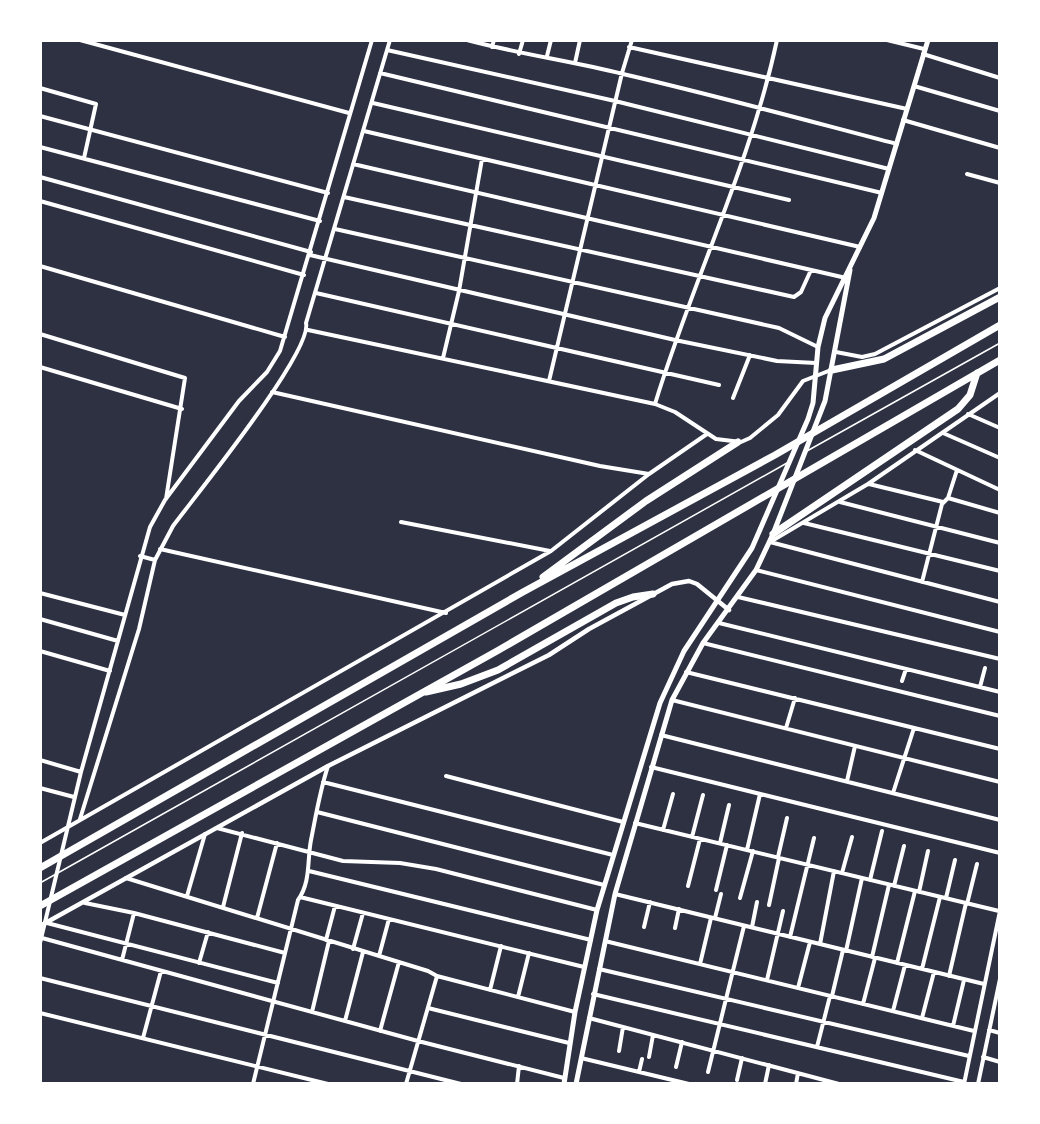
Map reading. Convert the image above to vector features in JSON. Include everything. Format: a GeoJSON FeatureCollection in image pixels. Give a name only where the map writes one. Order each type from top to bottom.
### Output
{"type":"FeatureCollection","features":[{"type":"Feature","properties":{"kind":"highway"},"geometry":{"type":"LineString","coordinates":[[832,370],[884,360],[999,297]]}},
{"type":"Feature","properties":{"kind":"highway"},"geometry":{"type":"LineString","coordinates":[[42,867],[523,592],[776,454],[999,325]]}},
{"type":"Feature","properties":{"kind":"highway"},"geometry":{"type":"LineString","coordinates":[[43,905],[420,692],[507,646],[999,360]]}},
{"type":"Feature","properties":{"kind":"highway"},"geometry":{"type":"LineString","coordinates":[[773,534],[958,409],[970,395],[977,373]]}},
{"type":"Feature","properties":{"kind":"highway"},"geometry":{"type":"LineString","coordinates":[[523,592],[646,501],[738,442]]}},
{"type":"Feature","properties":{"kind":"highway"},"geometry":{"type":"LineString","coordinates":[[420,692],[447,688],[487,675],[616,603],[633,597],[653,594]]}},
{"type":"Feature","properties":{"kind":"main road"},"geometry":{"type":"LineString","coordinates":[[564,1081],[569,1043],[597,910],[670,676],[717,599],[746,559],[808,419],[816,375],[818,347],[825,318],[846,279],[882,193],[928,40]]}},
{"type":"Feature","properties":{"kind":"main road"},"geometry":{"type":"LineString","coordinates":[[576,1083],[615,894],[660,735],[672,700],[686,672],[703,643],[756,570],[770,542],[825,401],[836,352],[846,279]]}},
{"type":"Feature","properties":{"kind":"street"},"geometry":{"type":"LineString","coordinates":[[81,40],[349,113]]}},
{"type":"Feature","properties":{"kind":"street"},"geometry":{"type":"LineString","coordinates":[[372,40],[285,337],[267,372],[239,401],[165,500],[150,527],[74,797],[47,923],[41,941],[122,960],[418,1041],[519,1066],[564,1081]]}},
{"type":"Feature","properties":{"kind":"street"},"geometry":{"type":"LineString","coordinates":[[80,819],[139,629],[155,560],[160,549],[173,526],[293,364],[308,330],[306,323],[390,40]]}},
{"type":"Feature","properties":{"kind":"street"},"geometry":{"type":"LineString","coordinates":[[467,40],[519,54],[547,56],[622,74],[897,144]]}},
{"type":"Feature","properties":{"kind":"street"},"geometry":{"type":"LineString","coordinates":[[492,47],[494,40]]}},
{"type":"Feature","properties":{"kind":"street"},"geometry":{"type":"LineString","coordinates":[[519,54],[522,40]]}},
{"type":"Feature","properties":{"kind":"street"},"geometry":{"type":"LineString","coordinates":[[547,56],[551,40]]}},
{"type":"Feature","properties":{"kind":"street"},"geometry":{"type":"LineString","coordinates":[[574,63],[580,40]]}},
{"type":"Feature","properties":{"kind":"street"},"geometry":{"type":"LineString","coordinates":[[549,381],[615,101],[629,47],[633,40]]}},
{"type":"Feature","properties":{"kind":"street"},"geometry":{"type":"LineString","coordinates":[[655,404],[698,275],[733,187],[768,79],[777,40]]}},
{"type":"Feature","properties":{"kind":"street"},"geometry":{"type":"LineString","coordinates":[[887,40],[999,78]]}},
{"type":"Feature","properties":{"kind":"street"},"geometry":{"type":"LineString","coordinates":[[629,47],[907,109]]}},
{"type":"Feature","properties":{"kind":"street"},"geometry":{"type":"LineString","coordinates":[[387,50],[615,101],[889,169]]}},
{"type":"Feature","properties":{"kind":"street"},"geometry":{"type":"LineString","coordinates":[[381,73],[882,193]]}},
{"type":"Feature","properties":{"kind":"street"},"geometry":{"type":"LineString","coordinates":[[913,86],[999,111]]}},
{"type":"Feature","properties":{"kind":"street"},"geometry":{"type":"LineString","coordinates":[[40,88],[93,102],[97,108],[84,158]]}},
{"type":"Feature","properties":{"kind":"street"},"geometry":{"type":"LineString","coordinates":[[373,103],[789,200]]}},
{"type":"Feature","properties":{"kind":"street"},"geometry":{"type":"LineString","coordinates":[[40,116],[328,193]]}},
{"type":"Feature","properties":{"kind":"street"},"geometry":{"type":"LineString","coordinates":[[903,120],[999,148]]}},
{"type":"Feature","properties":{"kind":"street"},"geometry":{"type":"LineString","coordinates":[[364,131],[860,247]]}},
{"type":"Feature","properties":{"kind":"street"},"geometry":{"type":"LineString","coordinates":[[40,147],[320,221]]}},
{"type":"Feature","properties":{"kind":"street"},"geometry":{"type":"LineString","coordinates":[[443,358],[459,291],[482,159]]}},
{"type":"Feature","properties":{"kind":"street"},"geometry":{"type":"LineString","coordinates":[[353,164],[846,279]]}},
{"type":"Feature","properties":{"kind":"street"},"geometry":{"type":"LineString","coordinates":[[967,174],[999,183]]}},
{"type":"Feature","properties":{"kind":"street"},"geometry":{"type":"LineString","coordinates":[[40,177],[310,253],[326,260],[565,316],[750,356],[777,361],[817,363]]}},
{"type":"Feature","properties":{"kind":"street"},"geometry":{"type":"LineString","coordinates":[[344,197],[797,297],[811,270]]}},
{"type":"Feature","properties":{"kind":"street"},"geometry":{"type":"LineString","coordinates":[[40,201],[304,275]]}},
{"type":"Feature","properties":{"kind":"street"},"geometry":{"type":"LineString","coordinates":[[335,229],[779,328],[818,347]]}},
{"type":"Feature","properties":{"kind":"street"},"geometry":{"type":"LineString","coordinates":[[40,267],[285,337]]}},
{"type":"Feature","properties":{"kind":"street"},"geometry":{"type":"LineString","coordinates":[[836,352],[849,357],[875,354],[999,288]]}},
{"type":"Feature","properties":{"kind":"street"},"geometry":{"type":"LineString","coordinates":[[316,293],[718,385]]}},
{"type":"Feature","properties":{"kind":"street"},"geometry":{"type":"LineString","coordinates":[[308,330],[655,404],[675,412],[721,441],[738,442],[750,438],[777,415],[799,384],[832,370]]}},
{"type":"Feature","properties":{"kind":"street"},"geometry":{"type":"LineString","coordinates":[[40,334],[183,376],[186,384],[165,500]]}},
{"type":"Feature","properties":{"kind":"street"},"geometry":{"type":"LineString","coordinates":[[733,398],[750,356]]}},
{"type":"Feature","properties":{"kind":"street"},"geometry":{"type":"LineString","coordinates":[[40,367],[182,409]]}},
{"type":"Feature","properties":{"kind":"street"},"geometry":{"type":"LineString","coordinates":[[272,392],[600,466],[649,474]]}},
{"type":"Feature","properties":{"kind":"street"},"geometry":{"type":"LineString","coordinates":[[770,542],[868,484],[999,393]]}},
{"type":"Feature","properties":{"kind":"street"},"geometry":{"type":"LineString","coordinates":[[993,397],[999,399]]}},
{"type":"Feature","properties":{"kind":"street"},"geometry":{"type":"LineString","coordinates":[[968,414],[999,428]]}},
{"type":"Feature","properties":{"kind":"street"},"geometry":{"type":"LineString","coordinates":[[942,432],[999,458]]}},
{"type":"Feature","properties":{"kind":"street"},"geometry":{"type":"LineString","coordinates":[[40,843],[551,551],[649,474],[707,434]]}},
{"type":"Feature","properties":{"kind":"street"},"geometry":{"type":"LineString","coordinates":[[915,450],[999,490]]}},
{"type":"Feature","properties":{"kind":"street"},"geometry":{"type":"LineString","coordinates":[[922,582],[936,527],[957,470]]}},
{"type":"Feature","properties":{"kind":"street"},"geometry":{"type":"LineString","coordinates":[[868,484],[944,502]]}},
{"type":"Feature","properties":{"kind":"street"},"geometry":{"type":"LineString","coordinates":[[948,498],[999,513]]}},
{"type":"Feature","properties":{"kind":"street"},"geometry":{"type":"LineString","coordinates":[[839,501],[999,543]]}},
{"type":"Feature","properties":{"kind":"street"},"geometry":{"type":"LineString","coordinates":[[401,522],[551,551]]}},
{"type":"Feature","properties":{"kind":"street"},"geometry":{"type":"LineString","coordinates":[[803,523],[999,571]]}},
{"type":"Feature","properties":{"kind":"street"},"geometry":{"type":"LineString","coordinates":[[770,542],[999,602]]}},
{"type":"Feature","properties":{"kind":"street"},"geometry":{"type":"LineString","coordinates":[[160,549],[446,613]]}},
{"type":"Feature","properties":{"kind":"street"},"geometry":{"type":"LineString","coordinates":[[140,556],[155,560]]}},
{"type":"Feature","properties":{"kind":"street"},"geometry":{"type":"LineString","coordinates":[[756,570],[999,632]]}},
{"type":"Feature","properties":{"kind":"street"},"geometry":{"type":"LineString","coordinates":[[40,926],[328,766],[549,656],[589,628],[672,584],[688,581],[717,599],[729,610]]}},
{"type":"Feature","properties":{"kind":"street"},"geometry":{"type":"LineString","coordinates":[[40,593],[125,615]]}},
{"type":"Feature","properties":{"kind":"street"},"geometry":{"type":"LineString","coordinates":[[738,597],[999,659]]}},
{"type":"Feature","properties":{"kind":"street"},"geometry":{"type":"LineString","coordinates":[[40,619],[118,641]]}},
{"type":"Feature","properties":{"kind":"street"},"geometry":{"type":"LineString","coordinates":[[719,623],[999,692]]}},
{"type":"Feature","properties":{"kind":"street"},"geometry":{"type":"LineString","coordinates":[[703,643],[999,717]]}},
{"type":"Feature","properties":{"kind":"street"},"geometry":{"type":"LineString","coordinates":[[40,651],[110,671]]}},
{"type":"Feature","properties":{"kind":"street"},"geometry":{"type":"LineString","coordinates":[[980,687],[985,668]]}},
{"type":"Feature","properties":{"kind":"street"},"geometry":{"type":"LineString","coordinates":[[903,681],[906,669]]}},
{"type":"Feature","properties":{"kind":"street"},"geometry":{"type":"LineString","coordinates":[[686,672],[999,749]]}},
{"type":"Feature","properties":{"kind":"street"},"geometry":{"type":"LineString","coordinates":[[786,728],[795,698]]}},
{"type":"Feature","properties":{"kind":"street"},"geometry":{"type":"LineString","coordinates":[[672,700],[999,782]]}},
{"type":"Feature","properties":{"kind":"street"},"geometry":{"type":"LineString","coordinates":[[893,793],[914,728]]}},
{"type":"Feature","properties":{"kind":"street"},"geometry":{"type":"LineString","coordinates":[[660,735],[999,820]]}},
{"type":"Feature","properties":{"kind":"street"},"geometry":{"type":"LineString","coordinates":[[847,781],[855,746]]}},
{"type":"Feature","properties":{"kind":"street"},"geometry":{"type":"LineString","coordinates":[[40,760],[81,772]]}},
{"type":"Feature","properties":{"kind":"street"},"geometry":{"type":"LineString","coordinates":[[253,1083],[291,929],[309,871],[312,853],[310,844],[328,766]]}},
{"type":"Feature","properties":{"kind":"street"},"geometry":{"type":"LineString","coordinates":[[650,767],[999,853]]}},
{"type":"Feature","properties":{"kind":"street"},"geometry":{"type":"LineString","coordinates":[[446,776],[623,822]]}},
{"type":"Feature","properties":{"kind":"street"},"geometry":{"type":"LineString","coordinates":[[323,782],[613,855]]}},
{"type":"Feature","properties":{"kind":"street"},"geometry":{"type":"LineString","coordinates":[[40,788],[74,797]]}},
{"type":"Feature","properties":{"kind":"street"},"geometry":{"type":"LineString","coordinates":[[663,830],[673,794]]}},
{"type":"Feature","properties":{"kind":"street"},"geometry":{"type":"LineString","coordinates":[[747,850],[760,794]]}},
{"type":"Feature","properties":{"kind":"street"},"geometry":{"type":"LineString","coordinates":[[692,837],[703,795]]}},
{"type":"Feature","properties":{"kind":"street"},"geometry":{"type":"LineString","coordinates":[[720,843],[729,805]]}},
{"type":"Feature","properties":{"kind":"street"},"geometry":{"type":"LineString","coordinates":[[317,812],[604,885]]}},
{"type":"Feature","properties":{"kind":"street"},"geometry":{"type":"LineString","coordinates":[[769,905],[787,818]]}},
{"type":"Feature","properties":{"kind":"street"},"geometry":{"type":"LineString","coordinates":[[593,993],[964,1083],[999,911],[634,822]]}},
{"type":"Feature","properties":{"kind":"street"},"geometry":{"type":"LineString","coordinates":[[217,828],[353,862],[418,866],[597,910]]}},
{"type":"Feature","properties":{"kind":"street"},"geometry":{"type":"LineString","coordinates":[[870,880],[882,831]]}},
{"type":"Feature","properties":{"kind":"street"},"geometry":{"type":"LineString","coordinates":[[223,907],[242,833]]}},
{"type":"Feature","properties":{"kind":"street"},"geometry":{"type":"LineString","coordinates":[[187,896],[205,834]]}},
{"type":"Feature","properties":{"kind":"street"},"geometry":{"type":"LineString","coordinates":[[842,873],[852,837]]}},
{"type":"Feature","properties":{"kind":"street"},"geometry":{"type":"LineString","coordinates":[[688,886],[700,838]]}},
{"type":"Feature","properties":{"kind":"street"},"geometry":{"type":"LineString","coordinates":[[790,937],[814,838]]}},
{"type":"Feature","properties":{"kind":"street"},"geometry":{"type":"LineString","coordinates":[[256,918],[277,843]]}},
{"type":"Feature","properties":{"kind":"street"},"geometry":{"type":"LineString","coordinates":[[716,890],[727,845]]}},
{"type":"Feature","properties":{"kind":"street"},"geometry":{"type":"LineString","coordinates":[[863,1004],[891,885],[904,846]]}},
{"type":"Feature","properties":{"kind":"street"},"geometry":{"type":"LineString","coordinates":[[740,898],[753,851]]}},
{"type":"Feature","properties":{"kind":"street"},"geometry":{"type":"LineString","coordinates":[[897,963],[928,851]]}},
{"type":"Feature","properties":{"kind":"street"},"geometry":{"type":"LineString","coordinates":[[946,898],[955,860]]}},
{"type":"Feature","properties":{"kind":"street"},"geometry":{"type":"LineString","coordinates":[[949,976],[977,864]]}},
{"type":"Feature","properties":{"kind":"street"},"geometry":{"type":"LineString","coordinates":[[309,871],[591,940]]}},
{"type":"Feature","properties":{"kind":"street"},"geometry":{"type":"LineString","coordinates":[[820,944],[834,871]]}},
{"type":"Feature","properties":{"kind":"street"},"geometry":{"type":"LineString","coordinates":[[126,878],[399,962],[437,976],[575,1012]]}},
{"type":"Feature","properties":{"kind":"street"},"geometry":{"type":"LineString","coordinates":[[817,1047],[845,950],[862,878]]}},
{"type":"Feature","properties":{"kind":"street"},"geometry":{"type":"LineString","coordinates":[[615,894],[984,984]]}},
{"type":"Feature","properties":{"kind":"street"},"geometry":{"type":"LineString","coordinates":[[700,964],[721,894]]}},
{"type":"Feature","properties":{"kind":"street"},"geometry":{"type":"LineString","coordinates":[[300,897],[584,967]]}},
{"type":"Feature","properties":{"kind":"street"},"geometry":{"type":"LineString","coordinates":[[922,969],[940,897]]}},
{"type":"Feature","properties":{"kind":"street"},"geometry":{"type":"LineString","coordinates":[[752,927],[758,902]]}},
{"type":"Feature","properties":{"kind":"street"},"geometry":{"type":"LineString","coordinates":[[85,903],[134,913],[285,953]]}},
{"type":"Feature","properties":{"kind":"street"},"geometry":{"type":"LineString","coordinates":[[645,927],[650,903]]}},
{"type":"Feature","properties":{"kind":"street"},"geometry":{"type":"LineString","coordinates":[[312,1012],[335,906]]}},
{"type":"Feature","properties":{"kind":"street"},"geometry":{"type":"LineString","coordinates":[[675,928],[679,909]]}},
{"type":"Feature","properties":{"kind":"street"},"geometry":{"type":"LineString","coordinates":[[767,980],[783,911]]}},
{"type":"Feature","properties":{"kind":"street"},"geometry":{"type":"LineString","coordinates":[[122,960],[134,913]]}},
{"type":"Feature","properties":{"kind":"street"},"geometry":{"type":"LineString","coordinates":[[353,949],[363,913]]}},
{"type":"Feature","properties":{"kind":"street"},"geometry":{"type":"LineString","coordinates":[[379,956],[389,919]]}},
{"type":"Feature","properties":{"kind":"street"},"geometry":{"type":"LineString","coordinates":[[47,923],[278,983]]}},
{"type":"Feature","properties":{"kind":"street"},"geometry":{"type":"LineString","coordinates":[[708,1072],[744,926]]}},
{"type":"Feature","properties":{"kind":"street"},"geometry":{"type":"LineString","coordinates":[[199,963],[208,932]]}},
{"type":"Feature","properties":{"kind":"street"},"geometry":{"type":"LineString","coordinates":[[604,940],[974,1031]]}},
{"type":"Feature","properties":{"kind":"street"},"geometry":{"type":"LineString","coordinates":[[798,988],[810,942]]}},
{"type":"Feature","properties":{"kind":"street"},"geometry":{"type":"LineString","coordinates":[[490,990],[501,946]]}},
{"type":"Feature","properties":{"kind":"street"},"geometry":{"type":"LineString","coordinates":[[345,1021],[363,952]]}},
{"type":"Feature","properties":{"kind":"street"},"geometry":{"type":"LineString","coordinates":[[518,997],[529,953]]}},
{"type":"Feature","properties":{"kind":"street"},"geometry":{"type":"LineString","coordinates":[[381,1031],[399,962]]}},
{"type":"Feature","properties":{"kind":"street"},"geometry":{"type":"LineString","coordinates":[[893,1011],[905,965]]}},
{"type":"Feature","properties":{"kind":"street"},"geometry":{"type":"LineString","coordinates":[[598,969],[969,1056]]}},
{"type":"Feature","properties":{"kind":"street"},"geometry":{"type":"LineString","coordinates":[[143,1038],[161,971]]}},
{"type":"Feature","properties":{"kind":"street"},"geometry":{"type":"LineString","coordinates":[[922,1018],[934,972]]}},
{"type":"Feature","properties":{"kind":"street"},"geometry":{"type":"LineString","coordinates":[[406,1083],[437,976]]}},
{"type":"Feature","properties":{"kind":"street"},"geometry":{"type":"LineString","coordinates":[[40,978],[461,1083]]}},
{"type":"Feature","properties":{"kind":"street"},"geometry":{"type":"LineString","coordinates":[[978,1083],[997,1002],[999,979]]}},
{"type":"Feature","properties":{"kind":"street"},"geometry":{"type":"LineString","coordinates":[[953,1026],[964,980]]}},
{"type":"Feature","properties":{"kind":"street"},"geometry":{"type":"LineString","coordinates":[[428,1008],[569,1043]]}},
{"type":"Feature","properties":{"kind":"street"},"geometry":{"type":"LineString","coordinates":[[40,1013],[328,1083]]}},
{"type":"Feature","properties":{"kind":"street"},"geometry":{"type":"LineString","coordinates":[[588,1018],[827,1082],[839,1083]]}},
{"type":"Feature","properties":{"kind":"street"},"geometry":{"type":"LineString","coordinates":[[619,1051],[624,1027]]}},
{"type":"Feature","properties":{"kind":"street"},"geometry":{"type":"LineString","coordinates":[[989,1030],[999,1033]]}},
{"type":"Feature","properties":{"kind":"street"},"geometry":{"type":"LineString","coordinates":[[649,1057],[653,1035]]}},
{"type":"Feature","properties":{"kind":"street"},"geometry":{"type":"LineString","coordinates":[[676,1067],[682,1042]]}},
{"type":"Feature","properties":{"kind":"street"},"geometry":{"type":"LineString","coordinates":[[983,1057],[999,1062]]}},
{"type":"Feature","properties":{"kind":"street"},"geometry":{"type":"LineString","coordinates":[[581,1058],[689,1083]]}},
{"type":"Feature","properties":{"kind":"street"},"geometry":{"type":"LineString","coordinates":[[737,1080],[742,1058]]}},
{"type":"Feature","properties":{"kind":"street"},"geometry":{"type":"LineString","coordinates":[[639,1072],[642,1059]]}},
{"type":"Feature","properties":{"kind":"street"},"geometry":{"type":"LineString","coordinates":[[765,1083],[769,1065]]}},
{"type":"Feature","properties":{"kind":"street"},"geometry":{"type":"LineString","coordinates":[[517,1083],[519,1066]]}},
{"type":"Feature","properties":{"kind":"street"},"geometry":{"type":"LineString","coordinates":[[796,1083],[798,1073]]}},
{"type":"Feature","properties":{"kind":"lane"},"geometry":{"type":"LineString","coordinates":[[40,883],[999,343]]}}]}
